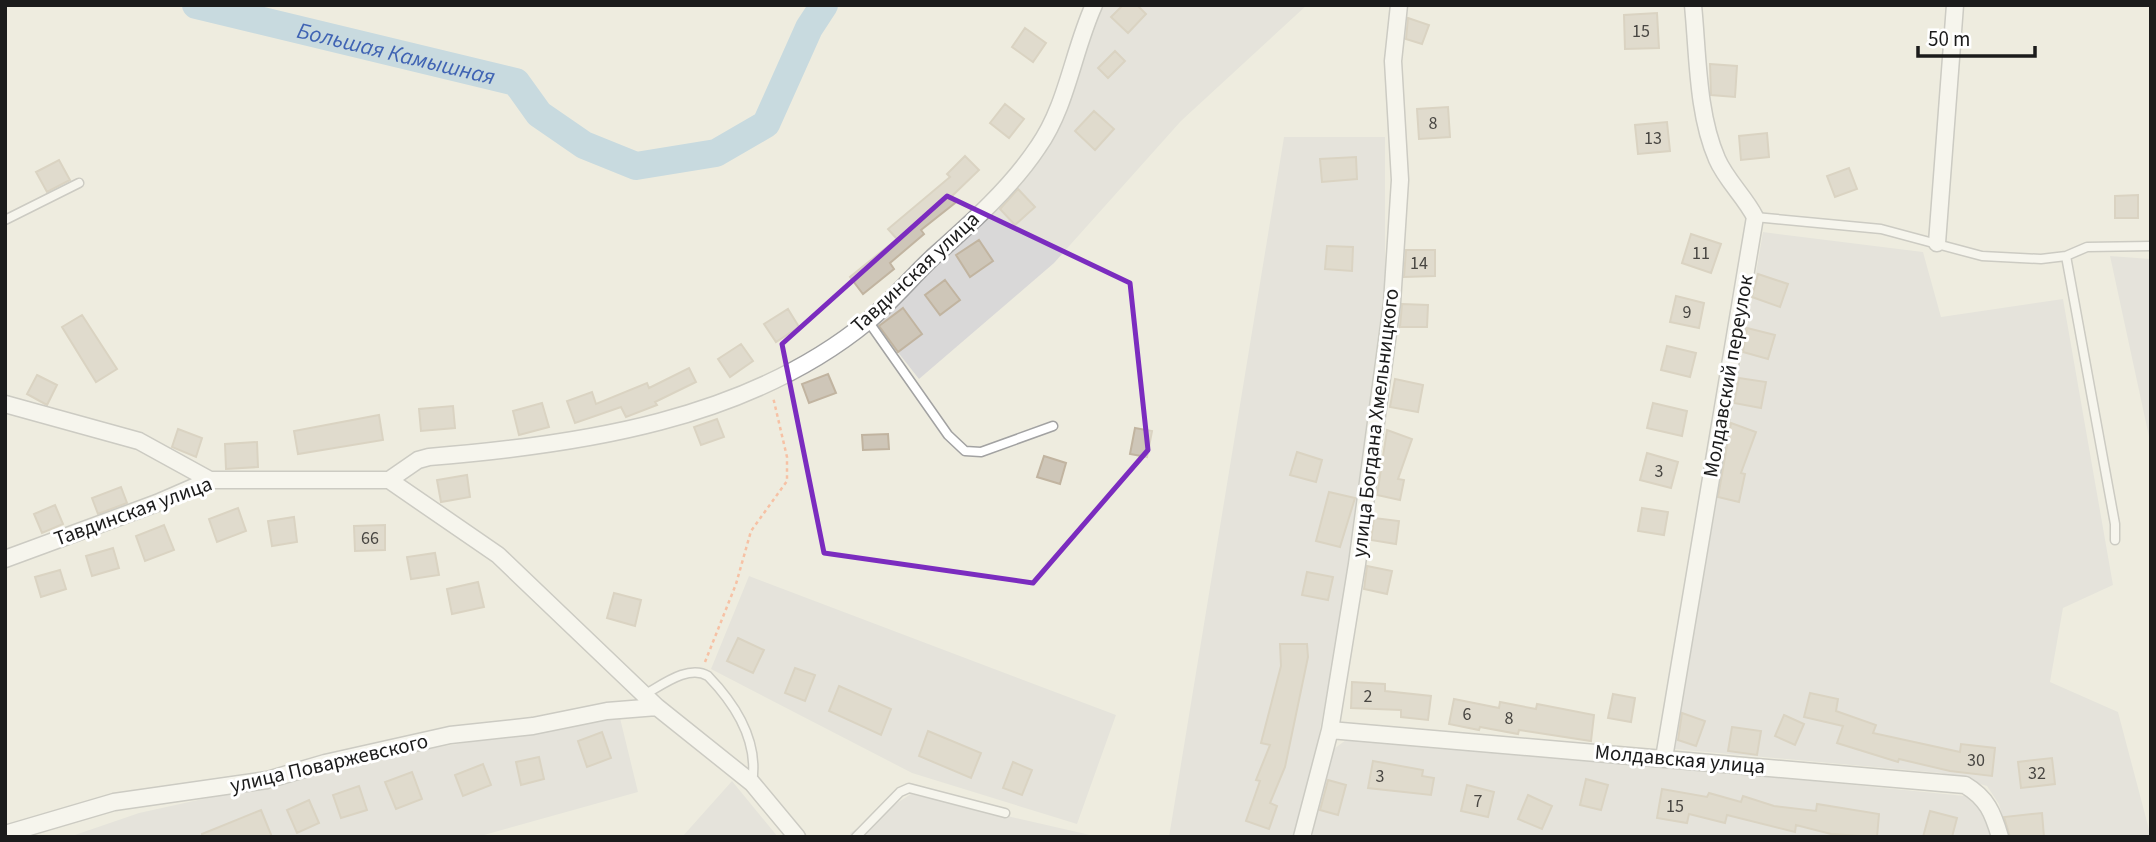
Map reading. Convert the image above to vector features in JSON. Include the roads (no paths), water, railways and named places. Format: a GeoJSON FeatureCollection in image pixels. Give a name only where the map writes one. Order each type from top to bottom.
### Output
{"type":"FeatureCollection","features":[{"type":"Feature","properties":{"kind":"street","name":"Тавдинская улица"},"geometry":{"type":"LineString","coordinates":[[5,559],[158,503],[210,480],[389,480],[418,460],[602,435],[694,411],[813,358],[868,321],[962,231],[1038,148],[1059,104],[1094,5]]}},
{"type":"Feature","properties":{"kind":"street","name":"улица Богдана Хмельницкого"},"geometry":{"type":"LineString","coordinates":[[1302,837],[1330,730],[1357,564],[1392,303],[1400,180],[1393,61],[1399,5]]}},
{"type":"Feature","properties":{"kind":"street"},"geometry":{"type":"LineString","coordinates":[[1693,5],[1706,124],[1712,146],[1718,162],[1755,217]]}},
{"type":"Feature","properties":{"kind":"street"},"geometry":{"type":"LineString","coordinates":[[1937,243],[1955,5]]}},
{"type":"Feature","properties":{"kind":"street","name":"Молдавский переулок"},"geometry":{"type":"LineString","coordinates":[[1664,758],[1755,217]]}},
{"type":"Feature","properties":{"kind":"street"},"geometry":{"type":"LineString","coordinates":[[5,404],[139,441],[210,480]]}},
{"type":"Feature","properties":{"kind":"street"},"geometry":{"type":"LineString","coordinates":[[389,480],[498,555],[657,707],[752,783],[797,837]]}},
{"type":"Feature","properties":{"kind":"street","name":"улица Поваржевского"},"geometry":{"type":"LineString","coordinates":[[5,834],[114,802],[267,780],[326,763],[450,735],[533,726],[607,711],[657,707]]}},
{"type":"Feature","properties":{"kind":"street","name":"Молдавская улица"},"geometry":{"type":"LineString","coordinates":[[1330,730],[1965,785],[1982,796],[1993,814],[2000,837]]}},
{"type":"Feature","properties":{"kind":"lane"},"geometry":{"type":"LineString","coordinates":[[5,220],[79,183]]}},
{"type":"Feature","properties":{"kind":"lane"},"geometry":{"type":"LineString","coordinates":[[1755,217],[1881,229],[1982,257],[2041,259],[2066,256],[2087,247],[2151,246]]}},
{"type":"Feature","properties":{"kind":"lane"},"geometry":{"type":"LineString","coordinates":[[2066,256],[2115,524],[2115,540]]}},
{"type":"Feature","properties":{"kind":"lane"},"geometry":{"type":"LineString","coordinates":[[868,321],[948,435],[965,451],[981,452],[1052,426]]}},
{"type":"Feature","properties":{"kind":"lane"},"geometry":{"type":"LineString","coordinates":[[644,695],[669,680],[701,672],[718,686],[741,719],[754,756],[752,783]]}},
{"type":"Feature","properties":{"kind":"lane"},"geometry":{"type":"LineString","coordinates":[[856,837],[900,792],[909,788],[1004,813]]}},
{"type":"Feature","properties":{"kind":"waterway","name":"Большая Камышная"},"geometry":{"type":"LineString","coordinates":[[196,5],[516,82],[539,114],[584,145],[636,166],[716,153],[766,124],[809,28],[824,5]]}}]}
